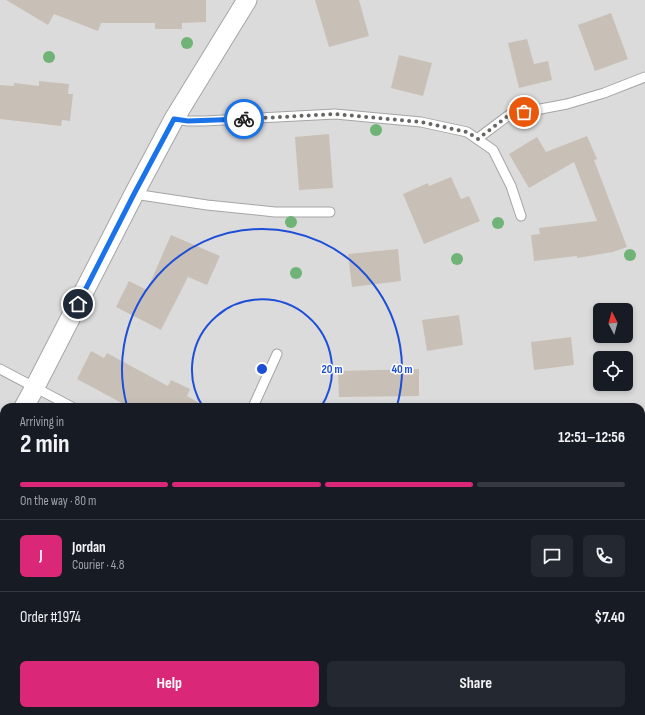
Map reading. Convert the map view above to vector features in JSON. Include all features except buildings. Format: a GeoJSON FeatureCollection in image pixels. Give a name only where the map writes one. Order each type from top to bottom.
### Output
{"type":"FeatureCollection","features":[{"type":"Feature","properties":{"kind":"street"},"geometry":{"type":"LineString","coordinates":[[26,403],[174,119],[246,0]]}},
{"type":"Feature","properties":{"kind":"lane"},"geometry":{"type":"LineString","coordinates":[[478,139],[509,115],[567,104],[604,93],[645,77]]}},
{"type":"Feature","properties":{"kind":"lane"},"geometry":{"type":"LineString","coordinates":[[174,119],[205,121],[335,114],[421,122],[467,132],[493,150],[512,186],[521,216]]}},
{"type":"Feature","properties":{"kind":"lane"},"geometry":{"type":"LineString","coordinates":[[134,194],[207,205],[276,212],[330,212]]}},
{"type":"Feature","properties":{"kind":"lane"},"geometry":{"type":"LineString","coordinates":[[254,403],[277,354]]}},
{"type":"Feature","properties":{"kind":"lane"},"geometry":{"type":"LineString","coordinates":[[0,369],[65,403]]}},
{"type":"Feature","properties":{"kind":"shaded area"},"geometry":{"type":"Polygon","coordinates":[[[0,0],[645,0],[645,403],[0,403],[0,0]]]}},
{"type":"Feature","properties":{"kind":"way so far"},"geometry":{"type":"LineString","coordinates":[[244,119],[335,114],[421,122],[467,132],[478,139],[509,115],[524,112]]}},
{"type":"Feature","properties":{"kind":"route"},"geometry":{"type":"LineString","coordinates":[[78,304],[174,119],[205,121],[244,119]]}}]}
